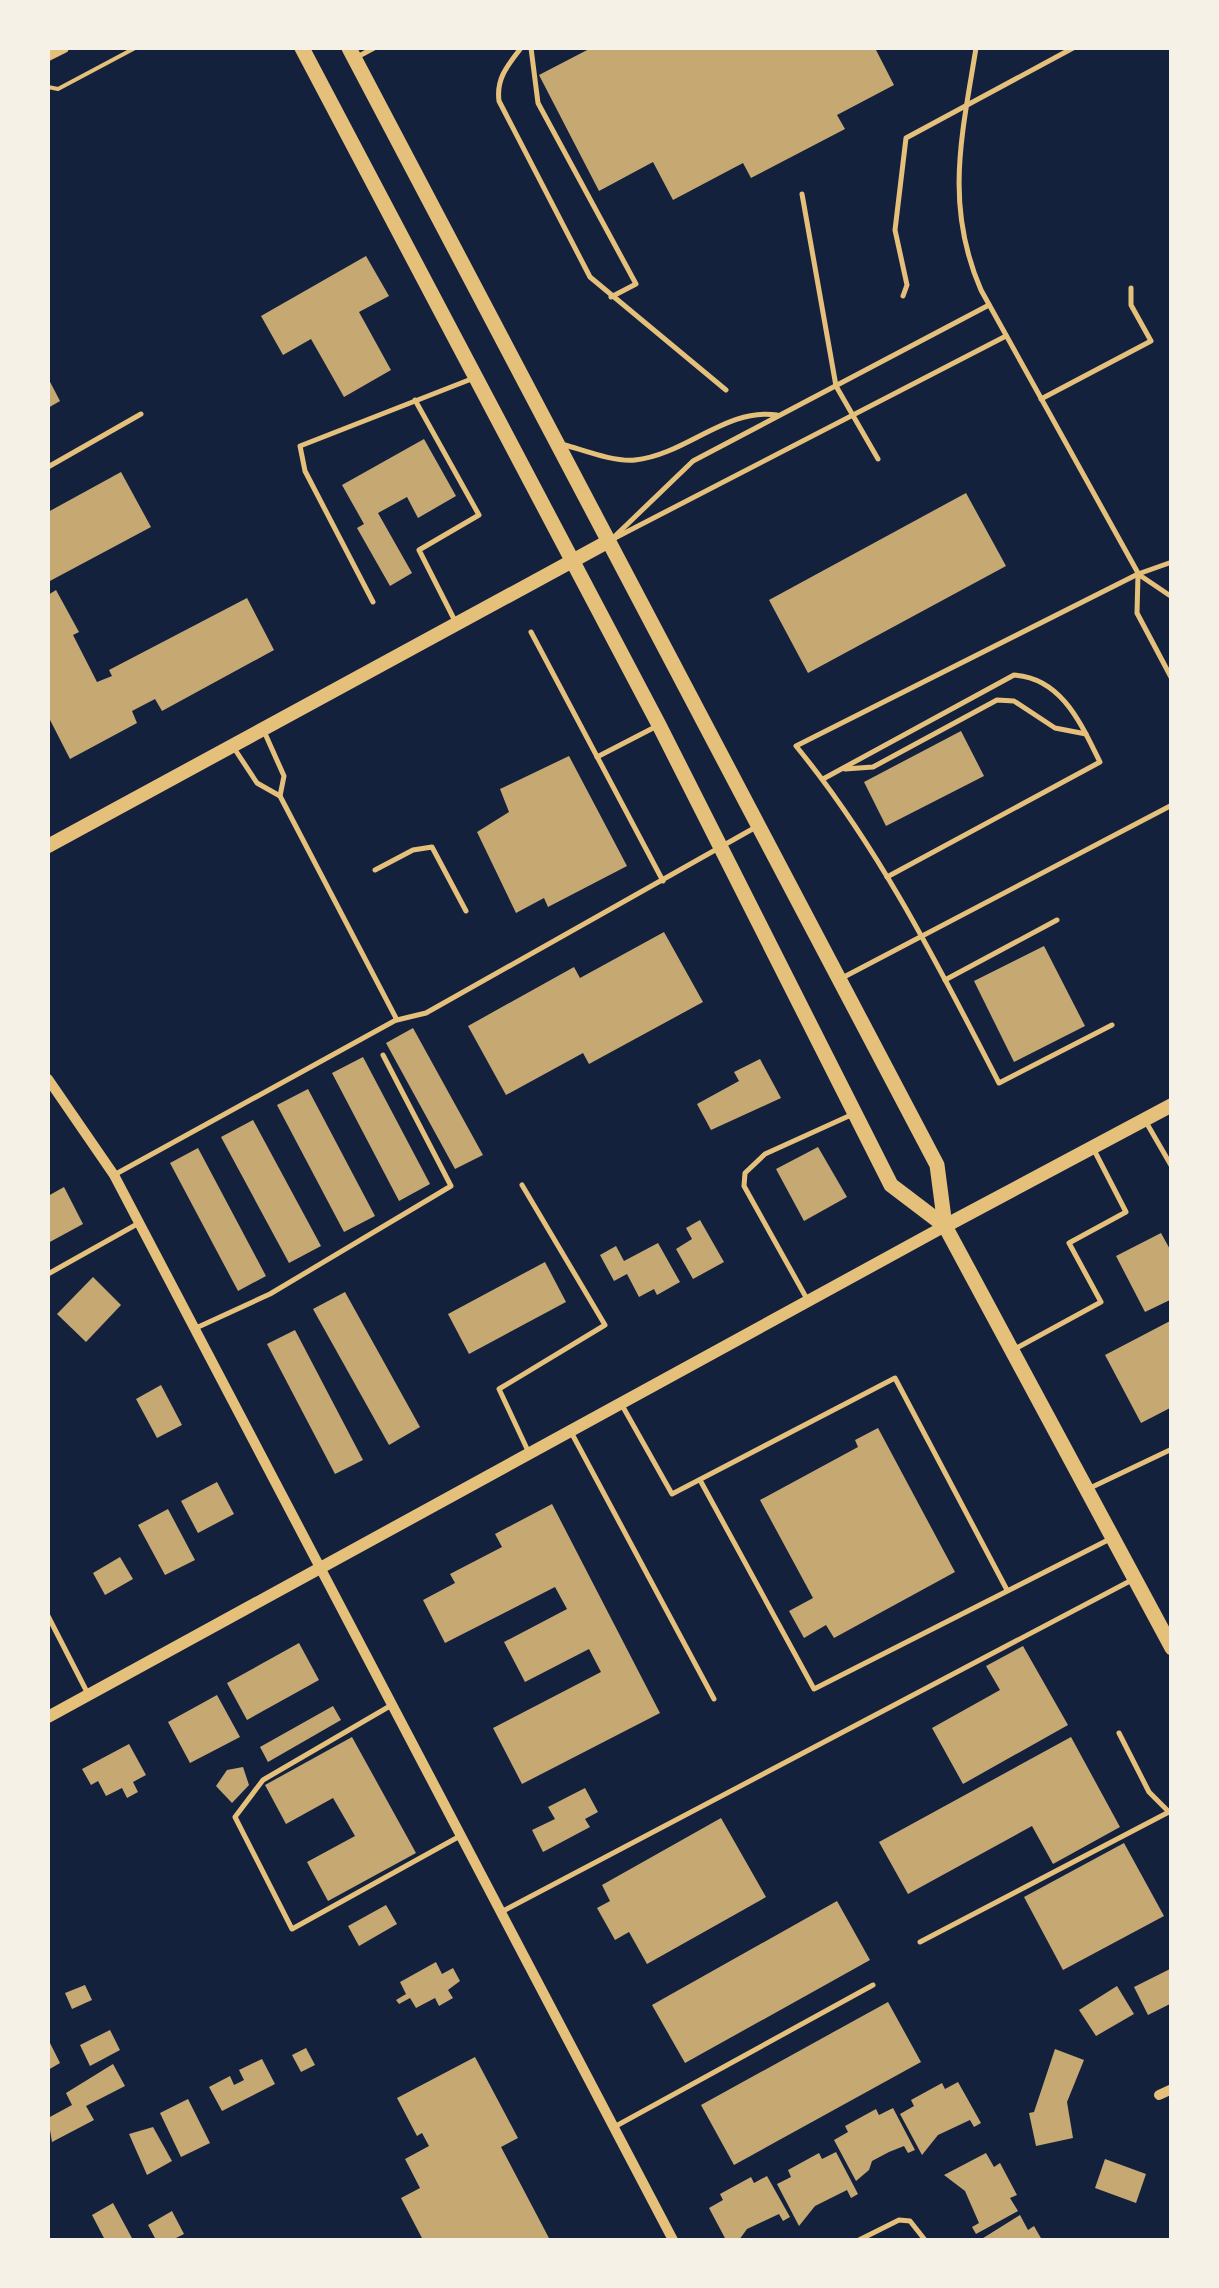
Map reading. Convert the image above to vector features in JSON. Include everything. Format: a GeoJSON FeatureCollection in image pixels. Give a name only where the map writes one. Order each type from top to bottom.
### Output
{"type":"FeatureCollection","features":[{"type":"Feature","properties":{"kind":"main road"},"geometry":{"type":"LineString","coordinates":[[302,48],[574,560],[891,1185],[945,1226]]}},
{"type":"Feature","properties":{"kind":"main road"},"geometry":{"type":"LineString","coordinates":[[351,53],[937,1165],[945,1226],[1172,1648]]}},
{"type":"Feature","properties":{"kind":"main road"},"geometry":{"type":"LineString","coordinates":[[48,846],[609,541]]}},
{"type":"Feature","properties":{"kind":"main road"},"geometry":{"type":"LineString","coordinates":[[945,1226],[1172,1105]]}},
{"type":"Feature","properties":{"kind":"street"},"geometry":{"type":"LineString","coordinates":[[48,56],[64,48]]}},
{"type":"Feature","properties":{"kind":"street"},"geometry":{"type":"LineString","coordinates":[[48,1079],[114,1174],[317,1569],[673,2240]]}},
{"type":"Feature","properties":{"kind":"street"},"geometry":{"type":"LineString","coordinates":[[48,1717],[945,1226]]}},
{"type":"Feature","properties":{"kind":"street"},"geometry":{"type":"LineString","coordinates":[[1159,2095],[1172,2089]]}},
{"type":"Feature","properties":{"kind":"lane"},"geometry":{"type":"LineString","coordinates":[[351,53],[374,48]]}},
{"type":"Feature","properties":{"kind":"lane"},"geometry":{"type":"LineString","coordinates":[[521,48],[503,71],[497,88],[499,101],[590,278],[726,390]]}},
{"type":"Feature","properties":{"kind":"lane"},"geometry":{"type":"LineString","coordinates":[[531,48],[538,103],[636,284],[611,297]]}},
{"type":"Feature","properties":{"kind":"lane"},"geometry":{"type":"LineString","coordinates":[[976,48],[958,164],[959,225],[971,268],[1138,574],[1172,597]]}},
{"type":"Feature","properties":{"kind":"lane"},"geometry":{"type":"LineString","coordinates":[[902,296],[907,286],[895,230],[906,138],[1073,48]]}},
{"type":"Feature","properties":{"kind":"lane"},"geometry":{"type":"LineString","coordinates":[[802,194],[836,386],[878,459]]}},
{"type":"Feature","properties":{"kind":"lane"},"geometry":{"type":"LineString","coordinates":[[1041,400],[1151,341],[1132,304],[1130,288]]}},
{"type":"Feature","properties":{"kind":"lane"},"geometry":{"type":"LineString","coordinates":[[609,541],[693,461],[989,305]]}},
{"type":"Feature","properties":{"kind":"lane"},"geometry":{"type":"LineString","coordinates":[[609,541],[1006,336]]}},
{"type":"Feature","properties":{"kind":"lane"},"geometry":{"type":"LineString","coordinates":[[374,602],[305,470],[300,446],[476,377]]}},
{"type":"Feature","properties":{"kind":"lane"},"geometry":{"type":"LineString","coordinates":[[415,400],[479,515],[419,550],[457,624]]}},
{"type":"Feature","properties":{"kind":"lane"},"geometry":{"type":"LineString","coordinates":[[557,444],[633,461],[679,448],[755,411],[780,415]]}},
{"type":"Feature","properties":{"kind":"lane"},"geometry":{"type":"LineString","coordinates":[[48,467],[141,414]]}},
{"type":"Feature","properties":{"kind":"lane"},"geometry":{"type":"LineString","coordinates":[[1112,1025],[999,1083],[886,878],[823,779],[796,746],[1138,574],[1172,562]]}},
{"type":"Feature","properties":{"kind":"lane"},"geometry":{"type":"LineString","coordinates":[[1138,574],[1137,614],[1172,679]]}},
{"type":"Feature","properties":{"kind":"lane"},"geometry":{"type":"LineString","coordinates":[[531,632],[664,881]]}},
{"type":"Feature","properties":{"kind":"lane"},"geometry":{"type":"LineString","coordinates":[[823,779],[1014,675],[1028,676],[1072,706],[1100,762],[886,878]]}},
{"type":"Feature","properties":{"kind":"lane"},"geometry":{"type":"LineString","coordinates":[[841,770],[873,766],[996,700],[1014,701],[1055,728],[1086,734]]}},
{"type":"Feature","properties":{"kind":"lane"},"geometry":{"type":"LineString","coordinates":[[597,756],[659,725]]}},
{"type":"Feature","properties":{"kind":"lane"},"geometry":{"type":"LineString","coordinates":[[263,729],[284,776],[280,796]]}},
{"type":"Feature","properties":{"kind":"lane"},"geometry":{"type":"LineString","coordinates":[[232,746],[257,783],[280,796],[396,1020]]}},
{"type":"Feature","properties":{"kind":"lane"},"geometry":{"type":"LineString","coordinates":[[839,979],[1172,805]]}},
{"type":"Feature","properties":{"kind":"lane"},"geometry":{"type":"LineString","coordinates":[[114,1174],[396,1020],[426,1013],[758,825]]}},
{"type":"Feature","properties":{"kind":"lane"},"geometry":{"type":"LineString","coordinates":[[375,870],[413,850],[432,848],[466,911]]}},
{"type":"Feature","properties":{"kind":"lane"},"geometry":{"type":"LineString","coordinates":[[945,980],[1057,920]]}},
{"type":"Feature","properties":{"kind":"lane"},"geometry":{"type":"LineString","coordinates":[[193,1329],[270,1294],[451,1186],[383,1056]]}},
{"type":"Feature","properties":{"kind":"lane"},"geometry":{"type":"LineString","coordinates":[[808,1302],[744,1186],[745,1173],[765,1154],[854,1114]]}},
{"type":"Feature","properties":{"kind":"lane"},"geometry":{"type":"LineString","coordinates":[[1145,1120],[1172,1167]]}},
{"type":"Feature","properties":{"kind":"lane"},"geometry":{"type":"LineString","coordinates":[[1010,1352],[1101,1302],[1069,1242],[1126,1212],[1093,1147]]}},
{"type":"Feature","properties":{"kind":"lane"},"geometry":{"type":"LineString","coordinates":[[522,1186],[605,1326],[499,1388],[530,1454]]}},
{"type":"Feature","properties":{"kind":"lane"},"geometry":{"type":"LineString","coordinates":[[48,1274],[139,1224]]}},
{"type":"Feature","properties":{"kind":"lane"},"geometry":{"type":"LineString","coordinates":[[622,1404],[672,1494],[895,1378],[1007,1590]]}},
{"type":"Feature","properties":{"kind":"lane"},"geometry":{"type":"LineString","coordinates":[[571,1432],[714,1699]]}},
{"type":"Feature","properties":{"kind":"lane"},"geometry":{"type":"LineString","coordinates":[[1087,1489],[1172,1449]]}},
{"type":"Feature","properties":{"kind":"lane"},"geometry":{"type":"LineString","coordinates":[[700,1480],[814,1689],[1114,1538]]}},
{"type":"Feature","properties":{"kind":"lane"},"geometry":{"type":"LineString","coordinates":[[500,1912],[1135,1578]]}},
{"type":"Feature","properties":{"kind":"lane"},"geometry":{"type":"LineString","coordinates":[[48,1616],[88,1694]]}},
{"type":"Feature","properties":{"kind":"lane"},"geometry":{"type":"LineString","coordinates":[[390,1706],[263,1780],[236,1817],[292,1929],[460,1836]]}},
{"type":"Feature","properties":{"kind":"lane"},"geometry":{"type":"LineString","coordinates":[[920,1942],[1169,1814],[1149,1792],[1119,1732]]}},
{"type":"Feature","properties":{"kind":"lane"},"geometry":{"type":"LineString","coordinates":[[614,2128],[873,1985]]}},
{"type":"Feature","properties":{"kind":"lane"},"geometry":{"type":"LineString","coordinates":[[858,2240],[899,2220],[910,2221],[925,2240]]}},
{"type":"Feature","properties":{"kind":"path"},"geometry":{"type":"LineString","coordinates":[[48,87],[58,89],[135,48]]}},
{"type":"Feature","properties":{"kind":"building"},"geometry":{"type":"Polygon","coordinates":[[[591,48],[875,48],[894,85],[837,115],[845,129],[751,178],[743,163],[673,200],[653,162],[599,191],[539,75],[591,48]]]}},
{"type":"Feature","properties":{"kind":"building"},"geometry":{"type":"Polygon","coordinates":[[[366,256],[389,296],[359,312],[391,370],[344,397],[311,339],[283,355],[261,316],[366,256]]]}},
{"type":"Feature","properties":{"kind":"building"},"geometry":{"type":"Polygon","coordinates":[[[48,378],[60,401],[48,408],[48,378]]]}},
{"type":"Feature","properties":{"kind":"building"},"geometry":{"type":"Polygon","coordinates":[[[424,439],[456,496],[418,518],[407,497],[378,513],[412,573],[390,586],[357,528],[364,524],[342,485],[424,439]]]}},
{"type":"Feature","properties":{"kind":"building"},"geometry":{"type":"Polygon","coordinates":[[[121,472],[151,527],[48,582],[48,512],[121,472]]]}},
{"type":"Feature","properties":{"kind":"building"},"geometry":{"type":"Polygon","coordinates":[[[966,493],[1006,566],[808,673],[769,600],[966,493]]]}},
{"type":"Feature","properties":{"kind":"building"},"geometry":{"type":"Polygon","coordinates":[[[56,590],[79,632],[73,635],[97,682],[112,676],[109,670],[247,598],[274,650],[162,711],[155,699],[132,711],[137,723],[70,759],[48,716],[48,595],[56,590]]]}},
{"type":"Feature","properties":{"kind":"building"},"geometry":{"type":"Polygon","coordinates":[[[961,731],[984,776],[886,826],[864,782],[961,731]]]}},
{"type":"Feature","properties":{"kind":"building"},"geometry":{"type":"Polygon","coordinates":[[[569,756],[627,866],[548,907],[544,898],[516,913],[477,832],[509,812],[500,789],[569,756]]]}},
{"type":"Feature","properties":{"kind":"building"},"geometry":{"type":"Polygon","coordinates":[[[664,932],[703,1002],[589,1064],[583,1053],[506,1095],[468,1026],[574,967],[580,978],[664,932]]]}},
{"type":"Feature","properties":{"kind":"building"},"geometry":{"type":"Polygon","coordinates":[[[1044,946],[1085,1026],[1014,1062],[974,981],[1044,946]]]}},
{"type":"Feature","properties":{"kind":"building"},"geometry":{"type":"Polygon","coordinates":[[[413,1028],[483,1155],[455,1169],[386,1043],[413,1028]]]}},
{"type":"Feature","properties":{"kind":"building"},"geometry":{"type":"Polygon","coordinates":[[[363,1057],[430,1184],[399,1201],[332,1073],[363,1057]]]}},
{"type":"Feature","properties":{"kind":"building"},"geometry":{"type":"Polygon","coordinates":[[[760,1059],[781,1098],[711,1130],[697,1104],[739,1081],[734,1072],[760,1059]]]}},
{"type":"Feature","properties":{"kind":"building"},"geometry":{"type":"Polygon","coordinates":[[[308,1089],[375,1216],[344,1232],[277,1105],[308,1089]]]}},
{"type":"Feature","properties":{"kind":"building"},"geometry":{"type":"Polygon","coordinates":[[[253,1120],[321,1246],[289,1263],[221,1137],[253,1120]]]}},
{"type":"Feature","properties":{"kind":"building"},"geometry":{"type":"Polygon","coordinates":[[[818,1147],[847,1197],[804,1221],[776,1169],[818,1147]]]}},
{"type":"Feature","properties":{"kind":"building"},"geometry":{"type":"Polygon","coordinates":[[[198,1148],[266,1276],[238,1291],[170,1163],[198,1148]]]}},
{"type":"Feature","properties":{"kind":"building"},"geometry":{"type":"Polygon","coordinates":[[[64,1187],[83,1224],[48,1243],[48,1196],[64,1187]]]}},
{"type":"Feature","properties":{"kind":"building"},"geometry":{"type":"Polygon","coordinates":[[[700,1220],[724,1262],[693,1279],[676,1249],[692,1239],[686,1228],[700,1220]]]}},
{"type":"Feature","properties":{"kind":"building"},"geometry":{"type":"Polygon","coordinates":[[[1161,1233],[1172,1253],[1172,1299],[1145,1312],[1116,1256],[1161,1233]]]}},
{"type":"Feature","properties":{"kind":"building"},"geometry":{"type":"Polygon","coordinates":[[[658,1243],[680,1282],[657,1295],[654,1289],[639,1297],[627,1274],[614,1281],[600,1255],[616,1246],[624,1261],[658,1243]]]}},
{"type":"Feature","properties":{"kind":"building"},"geometry":{"type":"Polygon","coordinates":[[[545,1262],[566,1302],[469,1354],[448,1314],[545,1262]]]}},
{"type":"Feature","properties":{"kind":"building"},"geometry":{"type":"Polygon","coordinates":[[[93,1277],[121,1305],[86,1342],[57,1314],[93,1277]]]}},
{"type":"Feature","properties":{"kind":"building"},"geometry":{"type":"Polygon","coordinates":[[[345,1292],[420,1427],[389,1445],[313,1309],[345,1292]]]}},
{"type":"Feature","properties":{"kind":"building"},"geometry":{"type":"Polygon","coordinates":[[[1172,1320],[1172,1407],[1141,1423],[1105,1355],[1172,1320]]]}},
{"type":"Feature","properties":{"kind":"building"},"geometry":{"type":"Polygon","coordinates":[[[295,1330],[363,1460],[335,1474],[267,1344],[295,1330]]]}},
{"type":"Feature","properties":{"kind":"building"},"geometry":{"type":"Polygon","coordinates":[[[161,1385],[182,1425],[157,1438],[136,1399],[161,1385]]]}},
{"type":"Feature","properties":{"kind":"building"},"geometry":{"type":"Polygon","coordinates":[[[878,1428],[955,1572],[834,1638],[826,1625],[804,1638],[789,1611],[813,1598],[760,1500],[858,1447],[855,1440],[878,1428]]]}},
{"type":"Feature","properties":{"kind":"building"},"geometry":{"type":"Polygon","coordinates":[[[217,1482],[234,1514],[198,1533],[181,1501],[217,1482]]]}},
{"type":"Feature","properties":{"kind":"building"},"geometry":{"type":"Polygon","coordinates":[[[552,1504],[660,1713],[522,1784],[493,1728],[601,1672],[589,1649],[525,1682],[504,1642],[567,1609],[555,1587],[445,1643],[423,1600],[455,1583],[450,1574],[502,1547],[495,1534],[552,1504]]]}},
{"type":"Feature","properties":{"kind":"building"},"geometry":{"type":"Polygon","coordinates":[[[168,1509],[195,1560],[165,1575],[138,1525],[168,1509]]]}},
{"type":"Feature","properties":{"kind":"building"},"geometry":{"type":"Polygon","coordinates":[[[120,1557],[133,1579],[105,1595],[93,1573],[120,1557]]]}},
{"type":"Feature","properties":{"kind":"building"},"geometry":{"type":"Polygon","coordinates":[[[299,1643],[319,1680],[247,1720],[227,1683],[299,1643]]]}},
{"type":"Feature","properties":{"kind":"building"},"geometry":{"type":"Polygon","coordinates":[[[1023,1646],[1068,1725],[963,1784],[932,1728],[1000,1690],[986,1666],[1023,1646]]]}},
{"type":"Feature","properties":{"kind":"building"},"geometry":{"type":"Polygon","coordinates":[[[217,1695],[240,1737],[190,1763],[168,1722],[217,1695]]]}},
{"type":"Feature","properties":{"kind":"building"},"geometry":{"type":"Polygon","coordinates":[[[333,1706],[341,1720],[268,1762],[260,1747],[333,1706]]]}},
{"type":"Feature","properties":{"kind":"building"},"geometry":{"type":"Polygon","coordinates":[[[352,1737],[416,1853],[328,1901],[307,1862],[355,1836],[333,1798],[286,1824],[265,1785],[352,1737]]]}},
{"type":"Feature","properties":{"kind":"building"},"geometry":{"type":"Polygon","coordinates":[[[1071,1737],[1120,1827],[1053,1864],[1032,1826],[908,1894],[879,1842],[1071,1737]]]}},
{"type":"Feature","properties":{"kind":"building"},"geometry":{"type":"Polygon","coordinates":[[[129,1744],[146,1775],[133,1782],[138,1792],[127,1798],[122,1788],[106,1796],[98,1781],[91,1785],[82,1769],[129,1744]]]}},
{"type":"Feature","properties":{"kind":"building"},"geometry":{"type":"Polygon","coordinates":[[[243,1767],[249,1785],[232,1803],[216,1786],[227,1770],[243,1767]]]}},
{"type":"Feature","properties":{"kind":"building"},"geometry":{"type":"Polygon","coordinates":[[[585,1788],[598,1812],[585,1819],[590,1827],[543,1852],[532,1830],[555,1819],[548,1807],[585,1788]]]}},
{"type":"Feature","properties":{"kind":"building"},"geometry":{"type":"Polygon","coordinates":[[[721,1818],[766,1897],[647,1964],[629,1932],[615,1940],[597,1908],[610,1901],[602,1885],[721,1818]]]}},
{"type":"Feature","properties":{"kind":"building"},"geometry":{"type":"Polygon","coordinates":[[[1124,1843],[1164,1916],[1063,1970],[1024,1897],[1124,1843]]]}},
{"type":"Feature","properties":{"kind":"building"},"geometry":{"type":"Polygon","coordinates":[[[837,1901],[870,1960],[685,2063],[652,2005],[837,1901]]]}},
{"type":"Feature","properties":{"kind":"building"},"geometry":{"type":"Polygon","coordinates":[[[386,1905],[397,1924],[359,1946],[348,1926],[386,1905]]]}},
{"type":"Feature","properties":{"kind":"building"},"geometry":{"type":"Polygon","coordinates":[[[436,1962],[442,1974],[453,1968],[460,1981],[448,1990],[453,1998],[439,2006],[435,1998],[416,2008],[410,1998],[399,2004],[396,2000],[406,1994],[400,1982],[436,1962]]]}},
{"type":"Feature","properties":{"kind":"building"},"geometry":{"type":"Polygon","coordinates":[[[1172,1968],[1172,2003],[1148,2015],[1134,1987],[1172,1968]]]}},
{"type":"Feature","properties":{"kind":"building"},"geometry":{"type":"Polygon","coordinates":[[[85,1985],[92,2000],[72,2009],[65,1993],[85,1985]]]}},
{"type":"Feature","properties":{"kind":"building"},"geometry":{"type":"Polygon","coordinates":[[[1117,1986],[1134,2014],[1096,2036],[1079,2010],[1117,1986]]]}},
{"type":"Feature","properties":{"kind":"building"},"geometry":{"type":"Polygon","coordinates":[[[888,2002],[921,2062],[734,2165],[701,2105],[888,2002]]]}},
{"type":"Feature","properties":{"kind":"building"},"geometry":{"type":"Polygon","coordinates":[[[110,2030],[120,2050],[90,2066],[80,2045],[110,2030]]]}},
{"type":"Feature","properties":{"kind":"building"},"geometry":{"type":"Polygon","coordinates":[[[48,2039],[60,2063],[48,2070],[48,2039]]]}},
{"type":"Feature","properties":{"kind":"building"},"geometry":{"type":"Polygon","coordinates":[[[306,2048],[315,2065],[301,2072],[292,2055],[306,2048]]]}},
{"type":"Feature","properties":{"kind":"building"},"geometry":{"type":"Polygon","coordinates":[[[1055,2049],[1084,2060],[1067,2102],[1073,2138],[1036,2146],[1029,2113],[1034,2112],[1055,2049]]]}},
{"type":"Feature","properties":{"kind":"building"},"geometry":{"type":"Polygon","coordinates":[[[475,2057],[518,2138],[501,2147],[550,2240],[423,2240],[401,2198],[420,2188],[405,2159],[429,2146],[422,2133],[417,2136],[397,2098],[475,2057]]]}},
{"type":"Feature","properties":{"kind":"building"},"geometry":{"type":"Polygon","coordinates":[[[262,2059],[275,2084],[222,2111],[209,2087],[230,2076],[234,2085],[244,2080],[239,2070],[262,2059]]]}},
{"type":"Feature","properties":{"kind":"building"},"geometry":{"type":"Polygon","coordinates":[[[113,2064],[125,2086],[86,2106],[94,2120],[52,2142],[48,2118],[72,2105],[66,2093],[113,2064]]]}},
{"type":"Feature","properties":{"kind":"building"},"geometry":{"type":"Polygon","coordinates":[[[958,2082],[981,2123],[974,2127],[970,2120],[938,2135],[922,2155],[900,2114],[914,2106],[911,2100],[942,2083],[945,2089],[958,2082]]]}},
{"type":"Feature","properties":{"kind":"building"},"geometry":{"type":"Polygon","coordinates":[[[188,2099],[210,2143],[181,2157],[160,2113],[188,2099]]]}},
{"type":"Feature","properties":{"kind":"building"},"geometry":{"type":"Polygon","coordinates":[[[893,2108],[915,2150],[908,2153],[904,2146],[889,2152],[872,2161],[869,2170],[856,2181],[834,2140],[848,2132],[845,2126],[876,2109],[879,2115],[893,2108]]]}},
{"type":"Feature","properties":{"kind":"building"},"geometry":{"type":"Polygon","coordinates":[[[153,2127],[172,2161],[147,2175],[129,2134],[153,2127]]]}},
{"type":"Feature","properties":{"kind":"building"},"geometry":{"type":"Polygon","coordinates":[[[836,2152],[858,2194],[851,2198],[847,2190],[815,2206],[799,2226],[777,2184],[791,2177],[788,2170],[819,2153],[822,2159],[836,2152]]]}},
{"type":"Feature","properties":{"kind":"building"},"geometry":{"type":"Polygon","coordinates":[[[986,2153],[994,2167],[1000,2163],[1017,2195],[1010,2198],[1018,2211],[976,2234],[972,2227],[979,2223],[965,2191],[944,2175],[986,2153]]]}},
{"type":"Feature","properties":{"kind":"building"},"geometry":{"type":"Polygon","coordinates":[[[1105,2159],[1146,2174],[1136,2203],[1095,2188],[1105,2159]]]}},
{"type":"Feature","properties":{"kind":"building"},"geometry":{"type":"Polygon","coordinates":[[[767,2176],[790,2217],[783,2221],[779,2214],[747,2229],[739,2240],[726,2240],[709,2208],[723,2200],[720,2194],[751,2177],[754,2183],[767,2176]]]}},
{"type":"Feature","properties":{"kind":"building"},"geometry":{"type":"Polygon","coordinates":[[[113,2203],[133,2240],[105,2240],[92,2215],[113,2203]]]}},
{"type":"Feature","properties":{"kind":"building"},"geometry":{"type":"Polygon","coordinates":[[[172,2211],[184,2234],[172,2240],[156,2240],[148,2225],[172,2211]]]}},
{"type":"Feature","properties":{"kind":"building"},"geometry":{"type":"Polygon","coordinates":[[[1020,2215],[1028,2230],[1034,2226],[1042,2240],[980,2240],[1020,2215]]]}}]}
